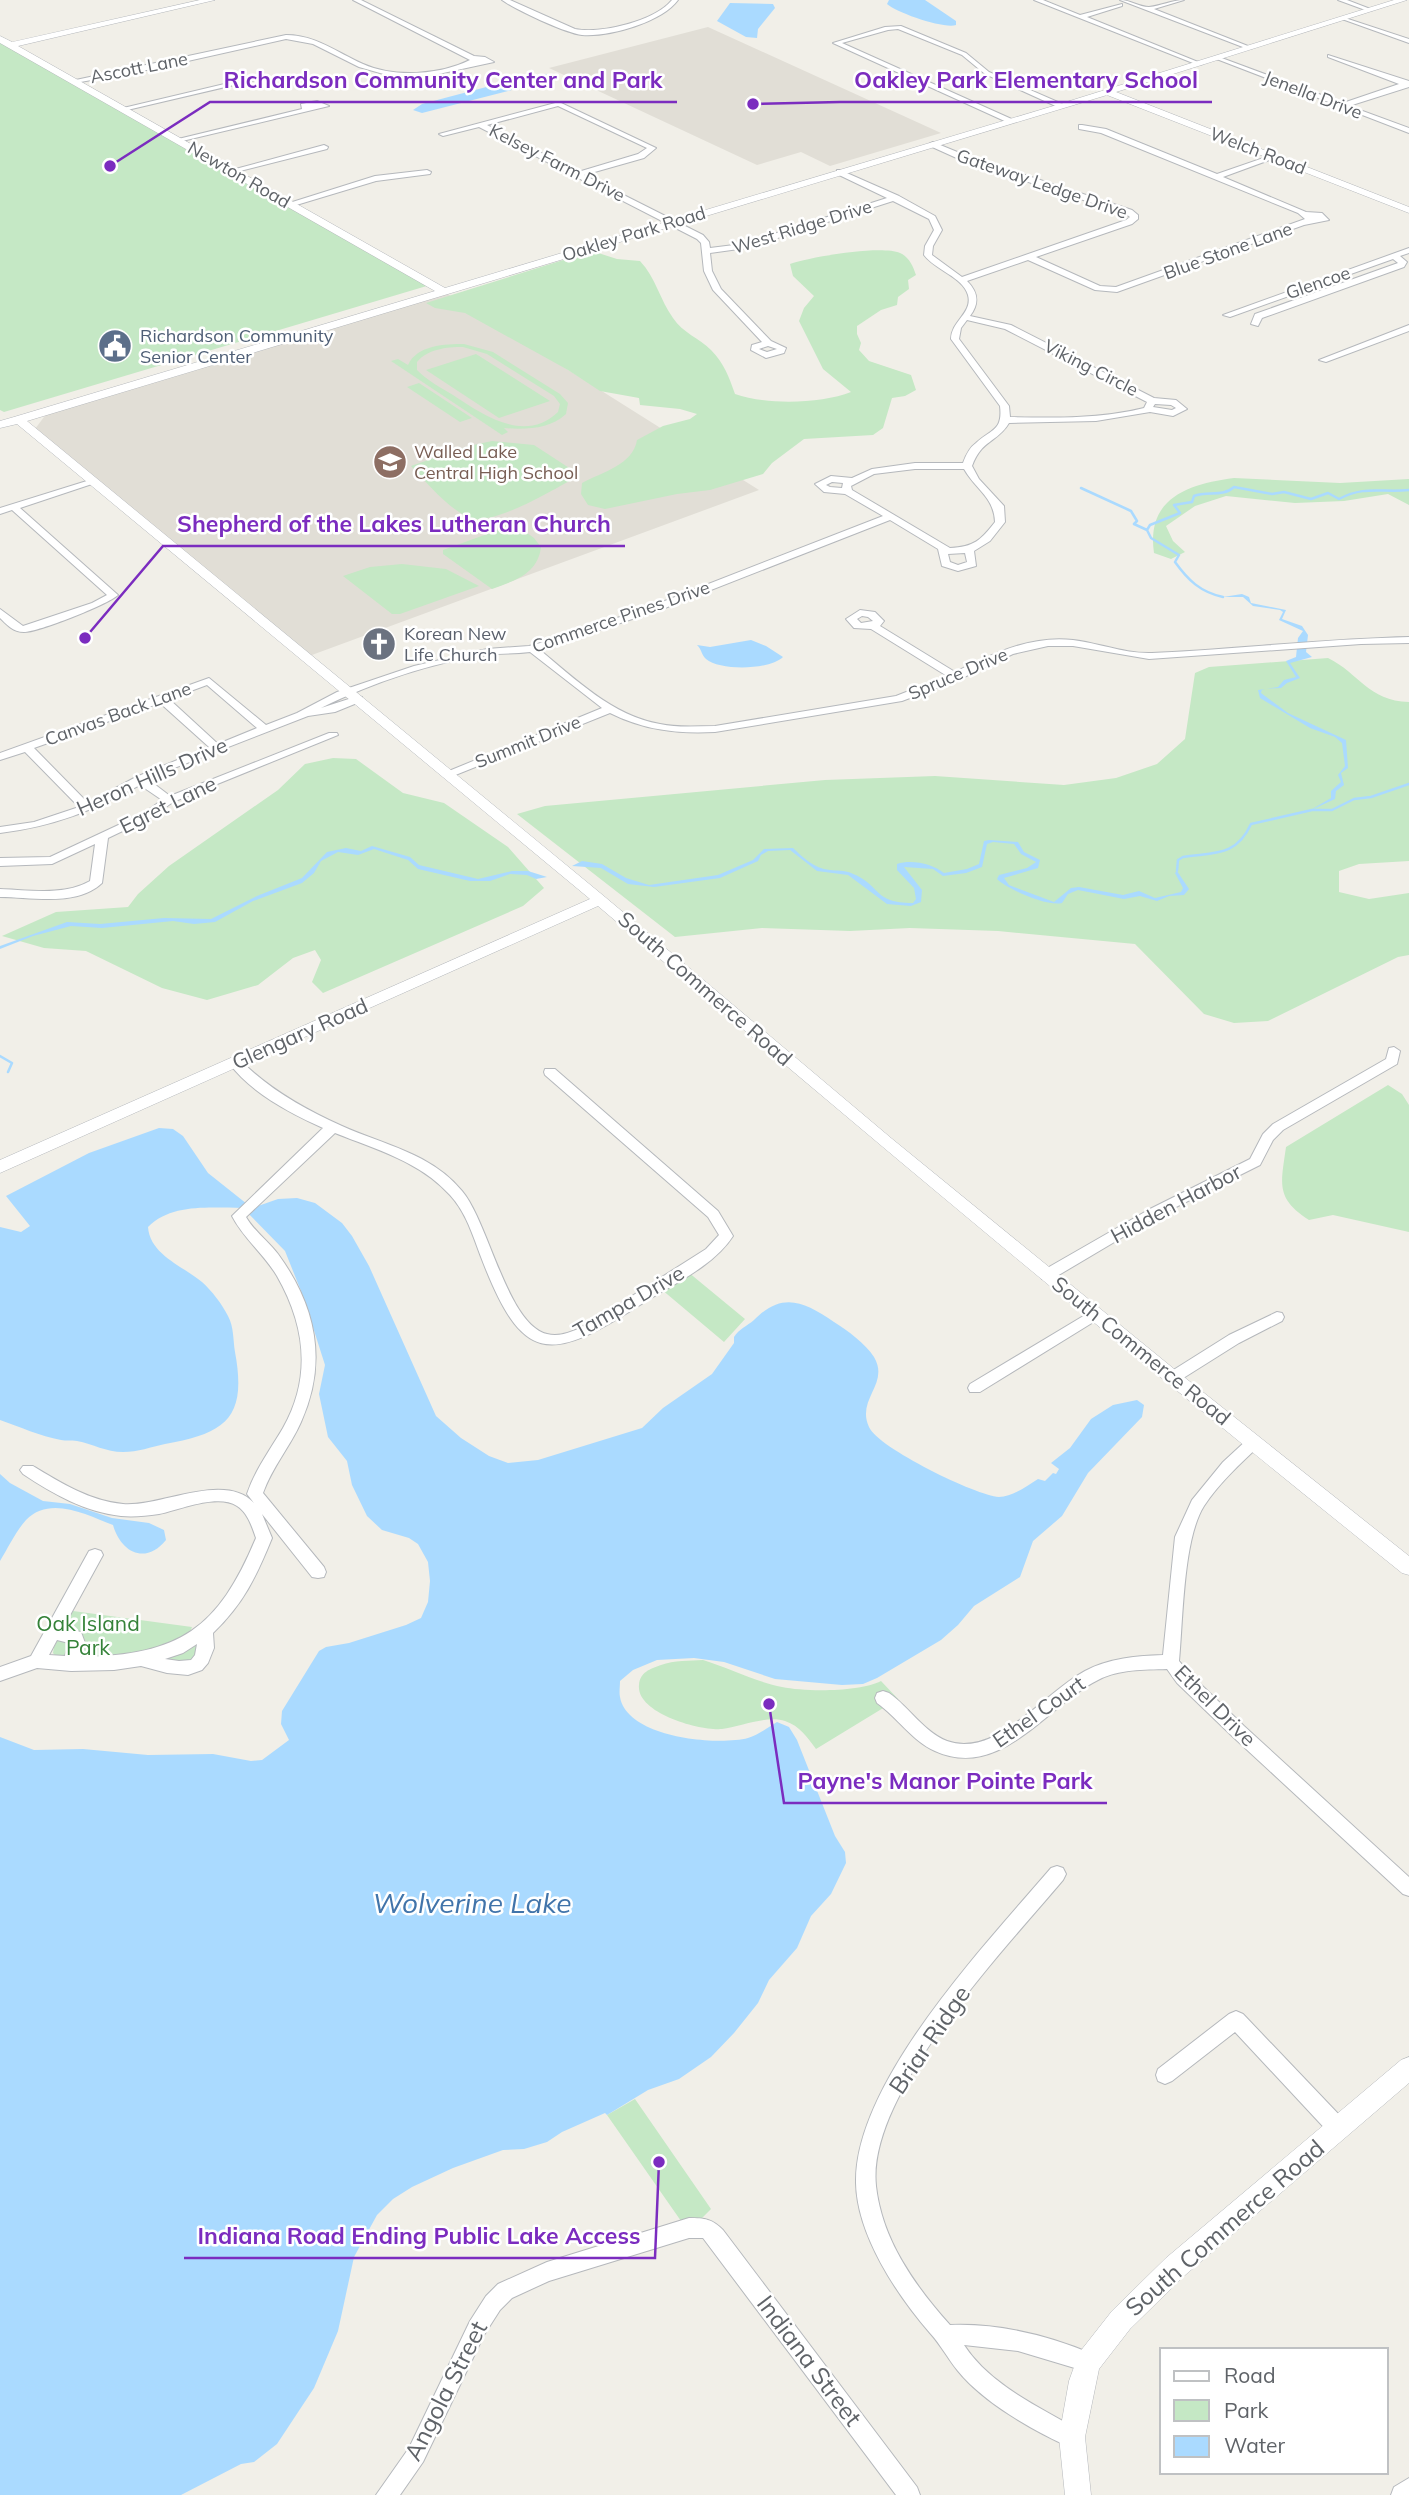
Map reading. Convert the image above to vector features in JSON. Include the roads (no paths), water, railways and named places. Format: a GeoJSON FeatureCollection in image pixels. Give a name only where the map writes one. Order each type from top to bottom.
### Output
{"type":"FeatureCollection","features":[{"type":"Feature","properties":{"kind":"street"},"geometry":{"type":"LineString","coordinates":[[10,46],[211,0]]}},
{"type":"Feature","properties":{"kind":"street","name":"Ascott Lane"},"geometry":{"type":"LineString","coordinates":[[75,81],[152,68],[286,37],[306,38],[374,70],[415,74],[471,61],[356,0]]}},
{"type":"Feature","properties":{"kind":"street"},"geometry":{"type":"LineString","coordinates":[[505,0],[573,31],[572,34],[576,37],[650,18],[671,8],[675,0]]}},
{"type":"Feature","properties":{"kind":"street"},"geometry":{"type":"LineString","coordinates":[[1037,0],[1200,64]]}},
{"type":"Feature","properties":{"kind":"street"},"geometry":{"type":"LineString","coordinates":[[1147,9],[1181,0]]}},
{"type":"Feature","properties":{"kind":"street"},"geometry":{"type":"LineString","coordinates":[[1341,0],[1370,10]]}},
{"type":"Feature","properties":{"kind":"street","name":"Oakley Park Road"},"geometry":{"type":"LineString","coordinates":[[18,419],[1107,93],[1403,0]]}},
{"type":"Feature","properties":{"kind":"street"},"geometry":{"type":"LineString","coordinates":[[1080,17],[1122,3],[1147,9],[1250,48]]}},
{"type":"Feature","properties":{"kind":"street"},"geometry":{"type":"LineString","coordinates":[[1344,18],[1409,41]]}},
{"type":"Feature","properties":{"kind":"street"},"geometry":{"type":"LineString","coordinates":[[1012,121],[836,43],[887,27],[902,28],[964,54],[987,73],[1063,106]]}},
{"type":"Feature","properties":{"kind":"street","name":"Newton Road"},"geometry":{"type":"LineString","coordinates":[[0,39],[442,291]]}},
{"type":"Feature","properties":{"kind":"street"},"geometry":{"type":"LineString","coordinates":[[1330,56],[1408,84]]}},
{"type":"Feature","properties":{"kind":"street","name":"Jenella Drive"},"geometry":{"type":"LineString","coordinates":[[1217,58],[1409,131]]}},
{"type":"Feature","properties":{"kind":"street"},"geometry":{"type":"LineString","coordinates":[[123,109],[262,77]]}},
{"type":"Feature","properties":{"kind":"street"},"geometry":{"type":"LineString","coordinates":[[1342,106],[1408,84]]}},
{"type":"Feature","properties":{"kind":"street","name":"Welch Road"},"geometry":{"type":"LineString","coordinates":[[1107,93],[1409,210]]}},
{"type":"Feature","properties":{"kind":"street"},"geometry":{"type":"LineString","coordinates":[[443,134],[559,104],[652,148],[641,156],[579,174]]}},
{"type":"Feature","properties":{"kind":"street"},"geometry":{"type":"LineString","coordinates":[[178,140],[306,109]]}},
{"type":"Feature","properties":{"kind":"street","name":"Kelsey Farm Drive"},"geometry":{"type":"LineString","coordinates":[[479,124],[700,237],[705,242],[706,251]]}},
{"type":"Feature","properties":{"kind":"street","name":"Blue Stone Lane"},"geometry":{"type":"LineString","coordinates":[[1031,258],[1098,288],[1117,289],[1306,218],[1216,177],[1103,131],[1082,127]]}},
{"type":"Feature","properties":{"kind":"street","name":"Gateway Ledge Drive"},"geometry":{"type":"LineString","coordinates":[[933,144],[964,158],[1134,214],[1133,220],[1129,222],[962,281]]}},
{"type":"Feature","properties":{"kind":"street"},"geometry":{"type":"LineString","coordinates":[[232,171],[324,147]]}},
{"type":"Feature","properties":{"kind":"street"},"geometry":{"type":"LineString","coordinates":[[1216,177],[1272,156]]}},
{"type":"Feature","properties":{"kind":"street"},"geometry":{"type":"LineString","coordinates":[[290,204],[372,181],[412,172],[427,172]]}},
{"type":"Feature","properties":{"kind":"street"},"geometry":{"type":"LineString","coordinates":[[841,172],[924,212],[934,221],[938,230],[929,246],[928,255],[939,267],[969,288],[973,299],[955,329],[956,342],[1004,406],[1006,420],[996,433],[975,448],[967,466]]}},
{"type":"Feature","properties":{"kind":"street","name":"West Ridge Drive"},"geometry":{"type":"LineString","coordinates":[[706,251],[743,246],[896,198]]}},
{"type":"Feature","properties":{"kind":"street","name":"Glencoe"},"geometry":{"type":"LineString","coordinates":[[1227,315],[1409,250]]}},
{"type":"Feature","properties":{"kind":"street"},"geometry":{"type":"LineString","coordinates":[[706,251],[708,271],[716,290],[768,342]]}},
{"type":"Feature","properties":{"kind":"street"},"geometry":{"type":"LineString","coordinates":[[1255,324],[1258,316],[1396,267],[1403,262],[1395,256]]}},
{"type":"Feature","properties":{"kind":"street","name":"Viking Circle"},"geometry":{"type":"LineString","coordinates":[[964,317],[1008,327],[1150,405],[1131,414],[1058,420],[1006,420]]}},
{"type":"Feature","properties":{"kind":"street"},"geometry":{"type":"LineString","coordinates":[[1323,360],[1409,328]]}},
{"type":"Feature","properties":{"kind":"street"},"geometry":{"type":"LineString","coordinates":[[0,425],[18,419]]}},
{"type":"Feature","properties":{"kind":"street","name":"South Commerce Road"},"geometry":{"type":"LineString","coordinates":[[18,419],[600,900],[737,1018],[1047,1275],[1409,1567]]}},
{"type":"Feature","properties":{"kind":"street"},"geometry":{"type":"LineString","coordinates":[[847,491],[846,485],[868,473],[904,466],[967,466]]}},
{"type":"Feature","properties":{"kind":"street"},"geometry":{"type":"LineString","coordinates":[[851,481],[831,479],[820,484],[827,490],[847,491],[942,550],[969,550],[993,533],[1000,516],[994,497],[975,480],[967,466]]}},
{"type":"Feature","properties":{"kind":"street"},"geometry":{"type":"LineString","coordinates":[[0,511],[93,482]]}},
{"type":"Feature","properties":{"kind":"street"},"geometry":{"type":"LineString","coordinates":[[0,612],[14,626],[23,629],[96,605],[113,595],[14,507]]}},
{"type":"Feature","properties":{"kind":"street","name":"Commerce Pines Drive"},"geometry":{"type":"LineString","coordinates":[[353,696],[455,659],[487,652],[532,649],[626,615],[661,606],[887,517]]}},
{"type":"Feature","properties":{"kind":"street"},"geometry":{"type":"LineString","coordinates":[[942,550],[946,564],[958,568],[972,564],[969,550]]}},
{"type":"Feature","properties":{"kind":"street"},"geometry":{"type":"LineString","coordinates":[[873,626],[956,677]]}},
{"type":"Feature","properties":{"kind":"street","name":"Spruce Drive"},"geometry":{"type":"LineString","coordinates":[[532,649],[607,709],[650,726],[676,731],[704,730],[886,702],[918,693],[1015,650],[1046,643],[1071,643],[1144,656],[1409,640]]}},
{"type":"Feature","properties":{"kind":"street","name":"Canvas Back Lane"},"geometry":{"type":"LineString","coordinates":[[0,757],[209,681],[264,729]]}},
{"type":"Feature","properties":{"kind":"street","name":"Heron Hills Drive"},"geometry":{"type":"LineString","coordinates":[[0,830],[36,825],[87,808],[140,779],[302,715],[331,710],[353,696]]}},
{"type":"Feature","properties":{"kind":"street"},"geometry":{"type":"LineString","coordinates":[[161,698],[216,748]]}},
{"type":"Feature","properties":{"kind":"street","name":"Summit Drive"},"geometry":{"type":"LineString","coordinates":[[448,775],[607,709]]}},
{"type":"Feature","properties":{"kind":"street","name":"Egret Lane"},"geometry":{"type":"LineString","coordinates":[[0,862],[52,860],[148,815],[169,800],[333,735]]}},
{"type":"Feature","properties":{"kind":"street"},"geometry":{"type":"LineString","coordinates":[[27,747],[87,808]]}},
{"type":"Feature","properties":{"kind":"street"},"geometry":{"type":"LineString","coordinates":[[140,779],[169,800]]}},
{"type":"Feature","properties":{"kind":"street"},"geometry":{"type":"LineString","coordinates":[[0,893],[73,894],[86,890],[96,883],[102,837]]}},
{"type":"Feature","properties":{"kind":"street","name":"Glengary Road"},"geometry":{"type":"LineString","coordinates":[[0,1167],[600,900]]}},
{"type":"Feature","properties":{"kind":"street","name":"Hidden Harbor"},"geometry":{"type":"LineString","coordinates":[[1047,1275],[1155,1212],[1255,1162],[1268,1137],[1278,1127],[1392,1061],[1394,1051]]}},
{"type":"Feature","properties":{"kind":"street","name":"Tampa Drive"},"geometry":{"type":"LineString","coordinates":[[234,1063],[284,1102],[333,1128],[392,1147],[434,1172],[459,1195],[509,1305],[526,1329],[541,1338],[573,1337],[593,1328],[711,1253],[726,1236],[713,1214],[550,1072]]}},
{"type":"Feature","properties":{"kind":"street"},"geometry":{"type":"LineString","coordinates":[[0,1674],[37,1661],[111,1665],[144,1660],[179,1647],[205,1633],[223,1614],[259,1553],[264,1538],[254,1494],[259,1478],[296,1417],[307,1378],[310,1349],[305,1326],[282,1271],[271,1255],[244,1228],[239,1216],[333,1128]]}},
{"type":"Feature","properties":{"kind":"street"},"geometry":{"type":"LineString","coordinates":[[975,1388],[1095,1314]]}},
{"type":"Feature","properties":{"kind":"street"},"geometry":{"type":"LineString","coordinates":[[1172,1378],[1234,1339],[1277,1317]]}},
{"type":"Feature","properties":{"kind":"street","name":"Ethel Drive"},"geometry":{"type":"LineString","coordinates":[[1254,1442],[1228,1466],[1197,1504],[1183,1537],[1171,1662],[1238,1731],[1409,1888]]}},
{"type":"Feature","properties":{"kind":"street"},"geometry":{"type":"LineString","coordinates":[[28,1470],[81,1501],[137,1511],[223,1493],[260,1512],[318,1572]]}},
{"type":"Feature","properties":{"kind":"street"},"geometry":{"type":"LineString","coordinates":[[37,1661],[95,1555]]}},
{"type":"Feature","properties":{"kind":"street"},"geometry":{"type":"LineString","coordinates":[[54,1633],[75,1637],[71,1664]]}},
{"type":"Feature","properties":{"kind":"street"},"geometry":{"type":"LineString","coordinates":[[144,1660],[178,1670],[194,1667],[204,1658],[207,1647],[205,1633]]}},
{"type":"Feature","properties":{"kind":"street","name":"Ethel Court"},"geometry":{"type":"LineString","coordinates":[[883,1698],[939,1746],[958,1753],[979,1751],[1001,1742],[1091,1675],[1130,1664],[1171,1662]]}},
{"type":"Feature","properties":{"kind":"street","name":"Briar Ridge"},"geometry":{"type":"LineString","coordinates":[[1056,1874],[937,2020],[898,2077],[872,2142],[866,2182],[877,2233],[900,2278],[923,2311],[947,2335],[965,2364],[1000,2398],[1072,2437]]}},
{"type":"Feature","properties":{"kind":"street"},"geometry":{"type":"LineString","coordinates":[[1164,2076],[1236,2020],[1338,2128]]}},
{"type":"Feature","properties":{"kind":"street","name":"South Commerce Road"},"geometry":{"type":"LineString","coordinates":[[1078,2495],[1072,2437],[1088,2362],[1145,2293],[1409,2068]]}},
{"type":"Feature","properties":{"kind":"street","name":"Angola Street"},"geometry":{"type":"LineString","coordinates":[[387,2495],[416,2455],[477,2328],[493,2302],[505,2291],[547,2272],[689,2228],[707,2228]]}},
{"type":"Feature","properties":{"kind":"street","name":"Indiana Street"},"geometry":{"type":"LineString","coordinates":[[707,2228],[909,2495]]}},
{"type":"Feature","properties":{"kind":"street"},"geometry":{"type":"LineString","coordinates":[[947,2335],[972,2333],[1016,2340],[1088,2362]]}},
{"type":"Feature","properties":{"kind":"street"},"geometry":{"type":"LineString","coordinates":[[1402,2495],[1409,2489]]}},
{"type":"Feature","properties":{"kind":"water"},"geometry":{"type":"Polygon","coordinates":[[[889,0],[925,0],[956,21],[956,25],[942,25],[910,16],[892,8],[887,4],[889,0]]]}},
{"type":"Feature","properties":{"kind":"water"},"geometry":{"type":"Polygon","coordinates":[[[730,3],[773,4],[775,8],[758,29],[757,38],[746,37],[717,21],[730,3]]]}},
{"type":"Feature","properties":{"kind":"water"},"geometry":{"type":"Polygon","coordinates":[[[546,74],[548,77],[531,85],[422,113],[413,110],[422,104],[520,78],[546,74]]]}},
{"type":"Feature","properties":{"kind":"water"},"geometry":{"type":"Polygon","coordinates":[[[1242,594],[1249,597],[1251,603],[1286,610],[1282,619],[1302,626],[1308,635],[1306,652],[1312,657],[1290,663],[1300,678],[1281,688],[1266,689],[1278,687],[1284,680],[1296,677],[1286,661],[1296,657],[1298,638],[1303,631],[1279,620],[1283,612],[1280,610],[1253,606],[1243,597],[1223,597],[1242,594]]]}},
{"type":"Feature","properties":{"kind":"water"},"geometry":{"type":"Polygon","coordinates":[[[751,640],[783,657],[757,667],[722,666],[706,659],[697,645],[710,647],[751,640]]]}},
{"type":"Feature","properties":{"kind":"water"},"geometry":{"type":"Polygon","coordinates":[[[1262,689],[1261,693],[1288,713],[1346,740],[1348,768],[1341,773],[1344,785],[1336,791],[1335,799],[1309,811],[1331,798],[1331,791],[1341,782],[1338,775],[1345,766],[1342,743],[1335,737],[1310,728],[1260,698],[1258,690],[1262,689]]]}},
{"type":"Feature","properties":{"kind":"water"},"geometry":{"type":"Polygon","coordinates":[[[984,841],[1018,842],[1024,852],[1040,860],[1038,868],[1004,878],[1009,885],[1054,902],[1071,888],[1079,887],[1123,895],[1139,891],[1155,898],[1181,892],[1183,888],[1175,873],[1177,871],[1189,889],[1184,895],[1169,896],[1157,901],[1140,896],[1124,899],[1078,890],[1068,894],[1062,903],[1056,904],[1038,900],[997,879],[999,875],[1027,868],[1036,862],[1021,854],[1014,844],[993,842],[987,844],[982,867],[966,873],[943,876],[933,869],[904,867],[922,890],[921,902],[911,906],[887,904],[848,875],[817,871],[790,850],[768,851],[761,855],[758,861],[720,878],[654,887],[628,884],[601,868],[572,866],[582,861],[602,864],[626,878],[649,885],[718,875],[753,860],[764,849],[793,848],[819,867],[851,873],[861,878],[890,900],[913,903],[916,899],[914,888],[897,870],[897,864],[922,863],[944,873],[967,869],[979,864],[984,841]]]}},
{"type":"Feature","properties":{"kind":"water"},"geometry":{"type":"Polygon","coordinates":[[[372,846],[410,857],[419,865],[478,879],[512,871],[528,871],[547,877],[536,879],[527,875],[510,874],[490,881],[470,881],[418,869],[408,860],[374,849],[358,855],[338,852],[321,861],[314,873],[302,883],[253,901],[215,922],[194,924],[173,921],[102,928],[71,926],[33,936],[0,949],[0,946],[67,922],[100,924],[164,918],[211,919],[302,878],[327,852],[346,848],[361,851],[372,846]]]}},
{"type":"Feature","properties":{"kind":"water","name":"Wolverine Lake"},"geometry":{"type":"Polygon","coordinates":[[[159,1128],[173,1129],[183,1136],[208,1173],[247,1204],[258,1206],[278,1199],[297,1198],[315,1203],[342,1223],[369,1266],[436,1416],[461,1438],[489,1456],[508,1463],[538,1460],[642,1428],[663,1408],[712,1374],[734,1343],[738,1332],[765,1311],[784,1303],[803,1305],[823,1315],[856,1338],[874,1357],[878,1375],[866,1417],[876,1436],[929,1470],[987,1495],[1004,1497],[1038,1479],[1045,1481],[1059,1469],[1051,1463],[1070,1448],[1091,1419],[1113,1405],[1137,1400],[1144,1405],[1142,1417],[1088,1473],[1062,1516],[1033,1541],[1020,1577],[974,1606],[941,1640],[877,1678],[863,1684],[842,1685],[775,1679],[724,1662],[694,1658],[657,1660],[633,1670],[620,1681],[620,1697],[626,1711],[639,1722],[675,1736],[716,1741],[734,1740],[752,1737],[777,1722],[789,1727],[797,1740],[835,1836],[845,1852],[846,1863],[831,1894],[811,1916],[797,1948],[769,1980],[758,2003],[711,2057],[679,2079],[648,2090],[607,2115],[605,2113],[562,2132],[547,2142],[524,2149],[503,2150],[453,2168],[393,2199],[377,2215],[354,2257],[338,2331],[314,2388],[277,2444],[254,2462],[241,2464],[181,2495],[0,2495],[0,1737],[34,1750],[83,1749],[148,1755],[213,1754],[251,1761],[262,1760],[289,1740],[281,1724],[282,1711],[319,1651],[406,1625],[421,1618],[428,1602],[428,1562],[418,1544],[409,1538],[382,1530],[367,1516],[352,1485],[347,1461],[328,1437],[319,1394],[325,1365],[303,1296],[285,1251],[243,1208],[180,1210],[158,1219],[148,1227],[150,1237],[161,1252],[206,1286],[220,1302],[230,1320],[238,1392],[228,1418],[218,1427],[186,1440],[123,1452],[53,1438],[0,1420],[0,1227],[21,1232],[30,1226],[6,1196],[89,1153],[159,1128]]]}},
{"type":"Feature","properties":{"kind":"water"},"geometry":{"type":"Polygon","coordinates":[[[0,1474],[10,1483],[43,1501],[70,1504],[112,1518],[149,1523],[164,1530],[166,1540],[150,1552],[135,1552],[122,1543],[113,1525],[69,1509],[46,1509],[26,1520],[0,1561],[0,1474]]]}},
{"type":"Feature","properties":{"kind":"waterway"},"geometry":{"type":"LineString","coordinates":[[1147,530],[1150,525],[1180,513],[1174,505],[1192,502],[1194,496],[1199,494],[1225,492],[1234,487],[1272,494],[1284,492],[1311,499],[1328,493],[1339,499],[1357,492],[1409,490]]}},
{"type":"Feature","properties":{"kind":"waterway"},"geometry":{"type":"LineString","coordinates":[[1081,488],[1131,511],[1137,521],[1134,524],[1147,530]]}},
{"type":"Feature","properties":{"kind":"waterway"},"geometry":{"type":"LineString","coordinates":[[1147,530],[1151,538],[1179,555],[1175,562],[1190,580],[1208,592],[1223,597]]}},
{"type":"Feature","properties":{"kind":"waterway"},"geometry":{"type":"LineString","coordinates":[[1177,871],[1178,860],[1183,857],[1231,848],[1245,835],[1251,824],[1312,810],[1332,810],[1354,799],[1371,797],[1409,784]]}},
{"type":"Feature","properties":{"kind":"waterway"},"geometry":{"type":"LineString","coordinates":[[0,1056],[12,1063],[8,1072]]}},
{"type":"Feature","properties":{"kind":"place","name":"Oakley Park Elementary School"},"geometry":{"type":"Point","coordinates":[753,104]}},
{"type":"Feature","properties":{"kind":"place","name":"Richardson Community Center and Park"},"geometry":{"type":"Point","coordinates":[110,166]}},
{"type":"Feature","properties":{"kind":"place","name":"Richardson Community Senior Center"},"geometry":{"type":"Point","coordinates":[115,346]}},
{"type":"Feature","properties":{"kind":"place","name":"Walled Lake Central High School"},"geometry":{"type":"Point","coordinates":[390,462]}},
{"type":"Feature","properties":{"kind":"place","name":"Shepherd of the Lakes Lutheran Church"},"geometry":{"type":"Point","coordinates":[85,638]}},
{"type":"Feature","properties":{"kind":"place","name":"Korean New Life Church"},"geometry":{"type":"Point","coordinates":[379,644]}},
{"type":"Feature","properties":{"kind":"place","name":"Payne's Manor Pointe Park"},"geometry":{"type":"Point","coordinates":[769,1704]}},
{"type":"Feature","properties":{"kind":"place","name":"Indiana Road Ending Public Lake Access"},"geometry":{"type":"Point","coordinates":[659,2162]}},
{"type":"Feature","properties":{"kind":"park label","name":"Oak Island Park"},"geometry":{"type":"Point","coordinates":[88,1636]}}]}
